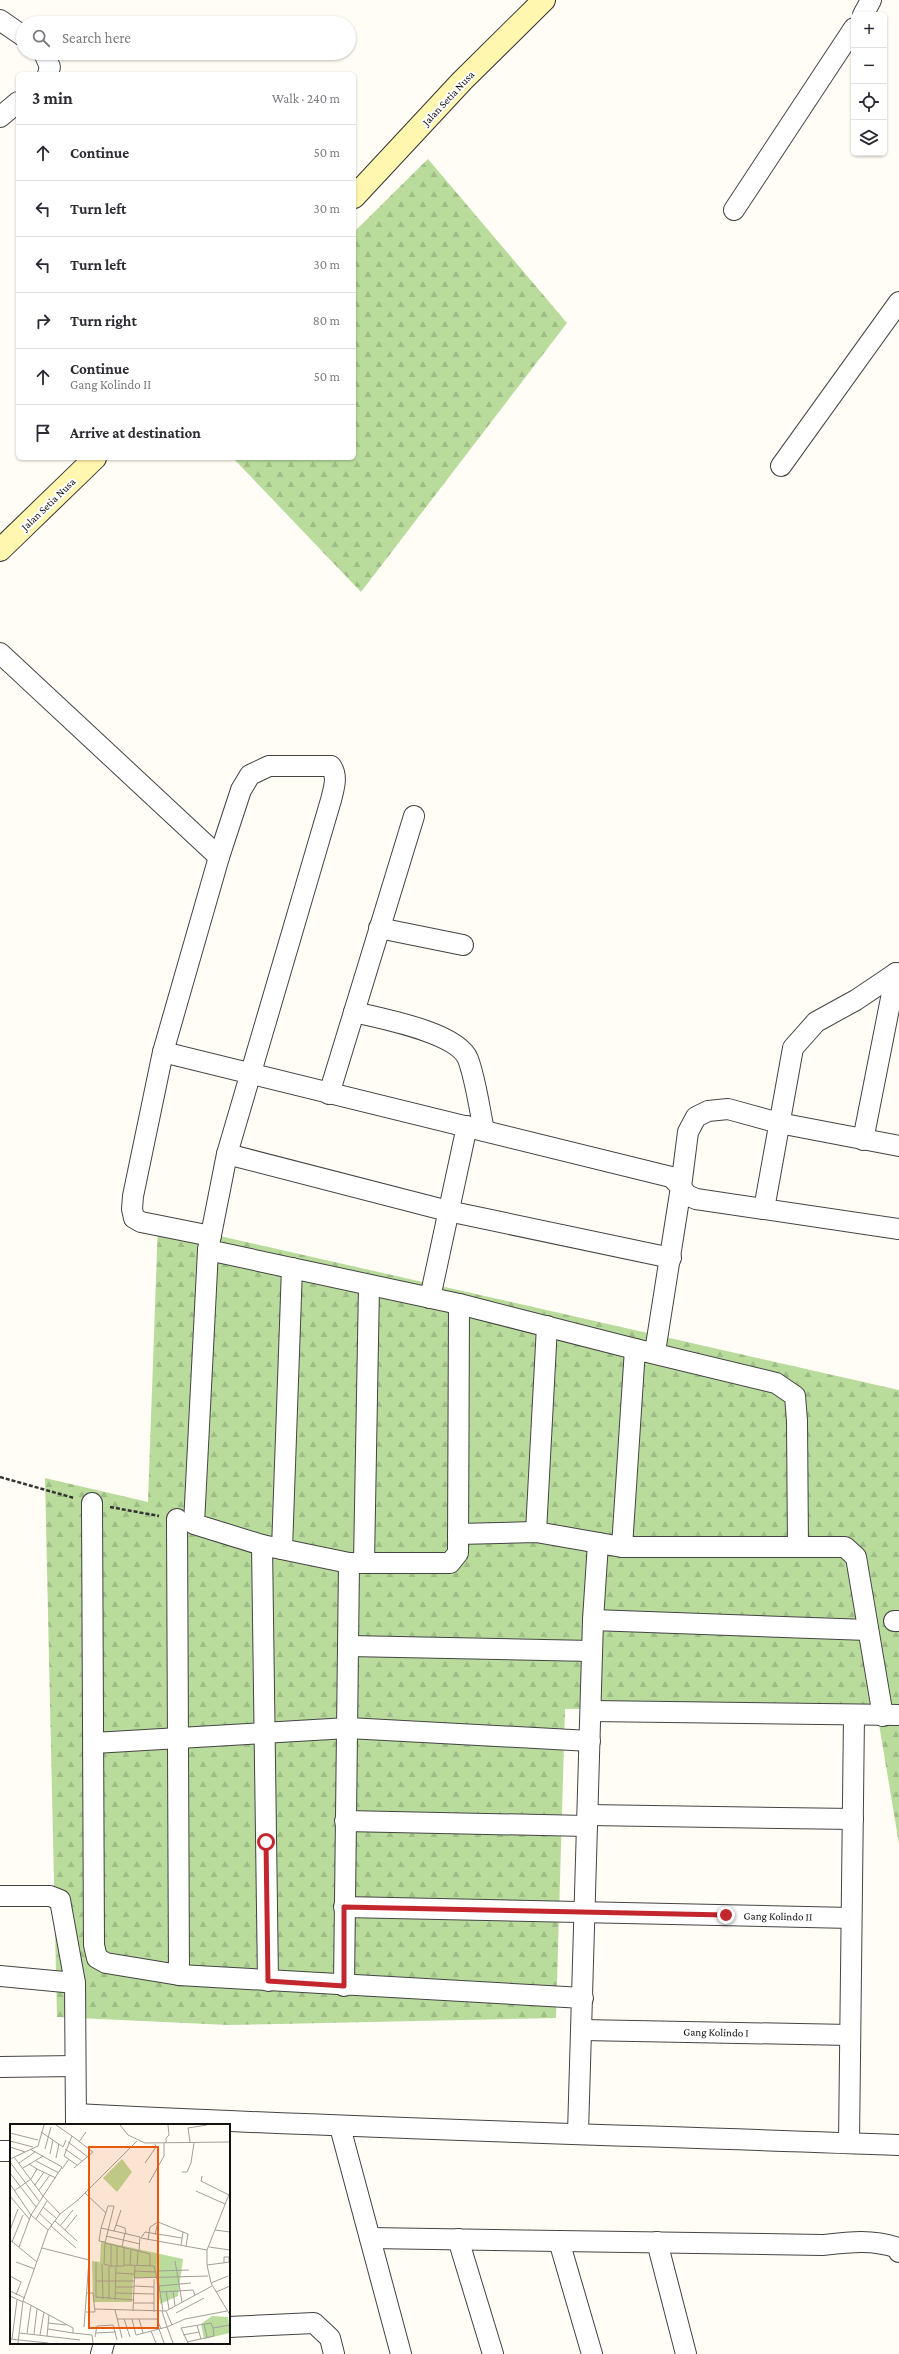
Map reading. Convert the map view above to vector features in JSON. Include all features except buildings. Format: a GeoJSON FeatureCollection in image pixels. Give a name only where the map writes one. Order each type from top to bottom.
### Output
{"type":"FeatureCollection","features":[{"type":"Feature","properties":{"kind":"street","name":"Jalan Setia Nusa"},"geometry":{"type":"LineString","coordinates":[[356,195],[462,81],[544,0]]}},
{"type":"Feature","properties":{"kind":"street"},"geometry":{"type":"LineString","coordinates":[[865,12],[871,0]]}},
{"type":"Feature","properties":{"kind":"street"},"geometry":{"type":"LineString","coordinates":[[0,20],[16,31]]}},
{"type":"Feature","properties":{"kind":"street"},"geometry":{"type":"LineString","coordinates":[[734,210],[851,33]]}},
{"type":"Feature","properties":{"kind":"street"},"geometry":{"type":"LineString","coordinates":[[47,60],[50,67],[49,72]]}},
{"type":"Feature","properties":{"kind":"street"},"geometry":{"type":"LineString","coordinates":[[0,117],[16,104]]}},
{"type":"Feature","properties":{"kind":"street"},"geometry":{"type":"LineString","coordinates":[[780,466],[899,302]]}},
{"type":"Feature","properties":{"kind":"street","name":"Jalan Setia Nusa"},"geometry":{"type":"LineString","coordinates":[[0,550],[93,460]]}},
{"type":"Feature","properties":{"kind":"street"},"geometry":{"type":"LineString","coordinates":[[0,653],[219,857]]}},
{"type":"Feature","properties":{"kind":"street"},"geometry":{"type":"LineString","coordinates":[[459,1304],[458,1553],[450,1563],[356,1563],[262,1545],[194,1524],[210,1243],[227,1154],[249,1072],[331,800],[335,780],[334,770],[331,766],[269,766],[250,775],[241,790],[219,857],[163,1052],[133,1196],[132,1209],[134,1218],[140,1222],[210,1243],[292,1268],[459,1304],[776,1383],[795,1396],[797,1421],[798,1547]]}},
{"type":"Feature","properties":{"kind":"street"},"geometry":{"type":"LineString","coordinates":[[329,1094],[414,816]]}},
{"type":"Feature","properties":{"kind":"street"},"geometry":{"type":"LineString","coordinates":[[379,928],[463,945]]}},
{"type":"Feature","properties":{"kind":"street"},"geometry":{"type":"LineString","coordinates":[[764,1209],[793,1048],[816,1022],[856,1000],[897,973]]}},
{"type":"Feature","properties":{"kind":"street"},"geometry":{"type":"LineString","coordinates":[[863,1140],[897,973]]}},
{"type":"Feature","properties":{"kind":"street"},"geometry":{"type":"LineString","coordinates":[[354,1012],[423,1028],[449,1041],[467,1057],[476,1128],[448,1211],[430,1298]]}},
{"type":"Feature","properties":{"kind":"street"},"geometry":{"type":"LineString","coordinates":[[163,1052],[671,1177],[687,1195],[696,1199],[899,1229]]}},
{"type":"Feature","properties":{"kind":"street"},"geometry":{"type":"LineString","coordinates":[[655,1352],[671,1258],[688,1132],[696,1118],[708,1110],[728,1109],[779,1123],[899,1146]]}},
{"type":"Feature","properties":{"kind":"street"},"geometry":{"type":"LineString","coordinates":[[227,1154],[448,1211],[671,1258]]}},
{"type":"Feature","properties":{"kind":"street"},"geometry":{"type":"LineString","coordinates":[[282,1549],[292,1268]]}},
{"type":"Feature","properties":{"kind":"street"},"geometry":{"type":"LineString","coordinates":[[344,1986],[345,1821],[349,1646],[356,1563],[369,1285]]}},
{"type":"Feature","properties":{"kind":"street"},"geometry":{"type":"LineString","coordinates":[[536,1532],[547,1326]]}},
{"type":"Feature","properties":{"kind":"street"},"geometry":{"type":"LineString","coordinates":[[622,1547],[636,1349]]}},
{"type":"Feature","properties":{"kind":"street"},"geometry":{"type":"LineString","coordinates":[[92,1503],[95,1953],[98,1958],[106,1963],[179,1975],[344,1986],[583,1998]]}},
{"type":"Feature","properties":{"kind":"street"},"geometry":{"type":"LineString","coordinates":[[178,1519],[179,1975]]}},
{"type":"Feature","properties":{"kind":"street"},"geometry":{"type":"LineString","coordinates":[[458,1534],[536,1532],[622,1547],[845,1547],[856,1557],[868,1630],[891,1715],[591,1711]]}},
{"type":"Feature","properties":{"kind":"street"},"geometry":{"type":"LineString","coordinates":[[578,2133],[593,1620],[598,1543]]}},
{"type":"Feature","properties":{"kind":"street"},"geometry":{"type":"LineString","coordinates":[[262,1545],[268,1981]]}},
{"type":"Feature","properties":{"kind":"street"},"geometry":{"type":"LineString","coordinates":[[593,1620],[868,1630]]}},
{"type":"Feature","properties":{"kind":"street"},"geometry":{"type":"LineString","coordinates":[[349,1646],[592,1651]]}},
{"type":"Feature","properties":{"kind":"street"},"geometry":{"type":"LineString","coordinates":[[849,2143],[854,1715]]}},
{"type":"Feature","properties":{"kind":"street"},"geometry":{"type":"LineString","coordinates":[[94,1743],[348,1728],[590,1740]]}},
{"type":"Feature","properties":{"kind":"street"},"geometry":{"type":"LineString","coordinates":[[345,1821],[853,1819]]}},
{"type":"Feature","properties":{"kind":"street"},"geometry":{"type":"LineString","coordinates":[[0,1896],[50,1896],[60,1900],[75,1983],[76,2120],[227,2124]]}},
{"type":"Feature","properties":{"kind":"street","name":"Gang Kolindo II"},"geometry":{"type":"LineString","coordinates":[[344,1907],[585,1911],[851,1918]]}},
{"type":"Feature","properties":{"kind":"street"},"geometry":{"type":"LineString","coordinates":[[0,1976],[75,1983]]}},
{"type":"Feature","properties":{"kind":"street","name":"Gang Kolindo I"},"geometry":{"type":"LineString","coordinates":[[582,2030],[850,2035]]}},
{"type":"Feature","properties":{"kind":"street"},"geometry":{"type":"LineString","coordinates":[[0,2067],[75,2066]]}},
{"type":"Feature","properties":{"kind":"street"},"geometry":{"type":"LineString","coordinates":[[230,2124],[578,2133],[899,2145]]}},
{"type":"Feature","properties":{"kind":"street"},"geometry":{"type":"LineString","coordinates":[[340,2127],[401,2354]]}},
{"type":"Feature","properties":{"kind":"street"},"geometry":{"type":"LineString","coordinates":[[370,2238],[823,2245],[853,2241],[884,2243],[898,2248],[899,2252]]}},
{"type":"Feature","properties":{"kind":"street"},"geometry":{"type":"LineString","coordinates":[[458,2240],[493,2354]]}},
{"type":"Feature","properties":{"kind":"street"},"geometry":{"type":"LineString","coordinates":[[559,2241],[592,2354]]}},
{"type":"Feature","properties":{"kind":"street"},"geometry":{"type":"LineString","coordinates":[[657,2242],[686,2354]]}},
{"type":"Feature","properties":{"kind":"street"},"geometry":{"type":"LineString","coordinates":[[230,2327],[314,2323],[330,2338],[334,2354]]}},
{"type":"Feature","properties":{"kind":"street"},"geometry":{"type":"LineString","coordinates":[[102,2354],[104,2344]]}},
{"type":"Feature","properties":{"kind":"path"},"geometry":{"type":"LineString","coordinates":[[0,1477],[92,1503],[178,1519]]}},
{"type":"Feature","properties":{"kind":"green space"},"geometry":{"type":"Polygon","coordinates":[[[428,159],[567,323],[361,592],[235,460],[356,460],[356,230],[428,159]]]}},
{"type":"Feature","properties":{"kind":"green space"},"geometry":{"type":"Polygon","coordinates":[[[158,1222],[899,1390],[899,1844],[876,1706],[565,1709],[556,2018],[228,2025],[57,2017],[45,1478],[148,1502],[158,1222]]]}},
{"type":"Feature","properties":{"kind":"route"},"geometry":{"type":"LineString","coordinates":[[266,1842],[268,1981],[344,1986],[344,1907],[726,1915]]}}]}
